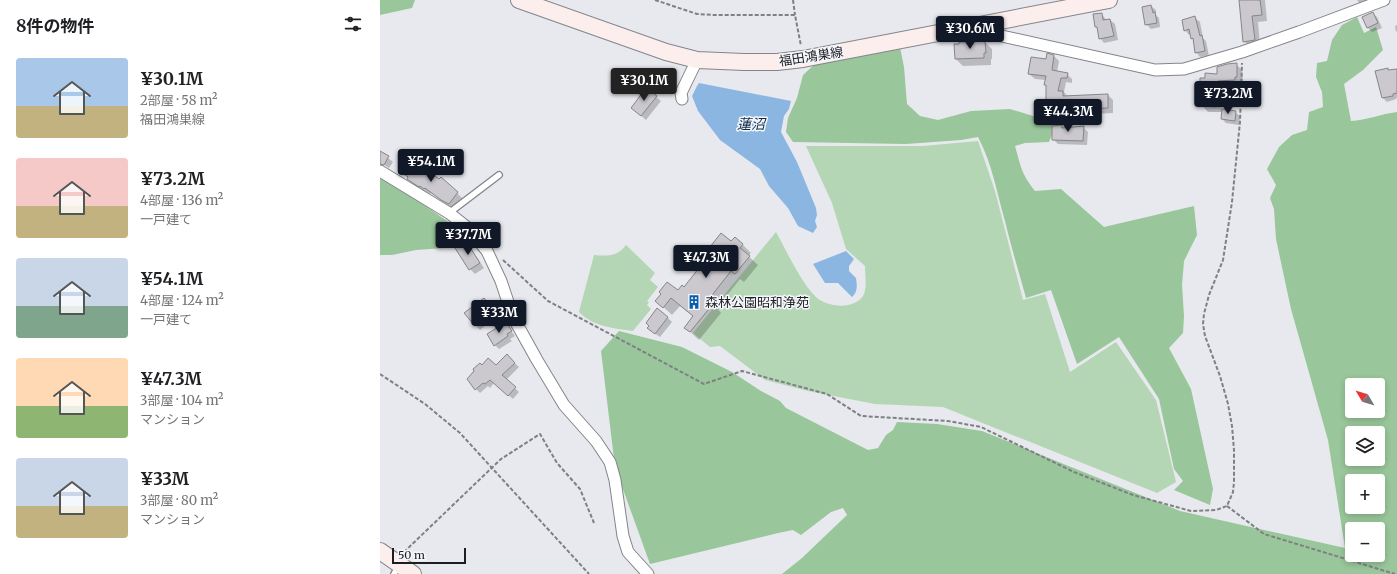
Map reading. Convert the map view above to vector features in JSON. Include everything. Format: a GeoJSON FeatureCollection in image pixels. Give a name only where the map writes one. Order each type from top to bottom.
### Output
{"type":"FeatureCollection","features":[{"type":"Feature","properties":{"kind":"main road","name":"福田鴻巣線"},"geometry":{"type":"LineString","coordinates":[[519,0],[666,52],[697,60],[751,62],[777,62],[803,59],[1109,0]]}},
{"type":"Feature","properties":{"kind":"main road"},"geometry":{"type":"LineString","coordinates":[[380,551],[396,567],[413,574]]}},
{"type":"Feature","properties":{"kind":"street"},"geometry":{"type":"LineString","coordinates":[[972,26],[984,32],[1155,70],[1184,69],[1242,52],[1328,22],[1384,0]]}},
{"type":"Feature","properties":{"kind":"street"},"geometry":{"type":"LineString","coordinates":[[682,99],[681,93],[697,60]]}},
{"type":"Feature","properties":{"kind":"street"},"geometry":{"type":"LineString","coordinates":[[380,171],[449,213],[468,228],[487,251],[501,281],[513,316],[537,360],[564,405],[596,441],[610,462],[615,480],[623,536],[628,552],[648,574]]}},
{"type":"Feature","properties":{"kind":"lane"},"geometry":{"type":"LineString","coordinates":[[449,213],[499,175]]}},
{"type":"Feature","properties":{"kind":"path"},"geometry":{"type":"LineString","coordinates":[[654,0],[690,12],[712,16],[795,15]]}},
{"type":"Feature","properties":{"kind":"path"},"geometry":{"type":"LineString","coordinates":[[793,0],[803,59]]}},
{"type":"Feature","properties":{"kind":"path"},"geometry":{"type":"LineString","coordinates":[[487,251],[497,255],[548,301],[704,384],[742,371],[827,394],[861,416],[948,421],[981,427],[1074,472],[1133,495],[1191,511],[1216,510],[1227,506],[1233,492],[1234,450],[1228,404],[1206,336],[1204,319],[1208,295],[1223,260],[1232,202],[1240,122],[1242,52]]}},
{"type":"Feature","properties":{"kind":"path"},"geometry":{"type":"LineString","coordinates":[[380,374],[425,404],[460,433],[589,574]]}},
{"type":"Feature","properties":{"kind":"path"},"geometry":{"type":"LineString","coordinates":[[396,567],[501,459],[540,434],[557,463],[580,489],[594,523]]}},
{"type":"Feature","properties":{"kind":"path"},"geometry":{"type":"LineString","coordinates":[[1227,506],[1264,534],[1395,574]]}},
{"type":"Feature","properties":{"kind":"green space"},"geometry":{"type":"Polygon","coordinates":[[[380,0],[415,0],[412,8],[380,15],[380,0]]]}},
{"type":"Feature","properties":{"kind":"green space"},"geometry":{"type":"Polygon","coordinates":[[[1357,17],[1364,33],[1376,27],[1383,50],[1363,70],[1344,84],[1351,121],[1397,112],[1397,574],[782,574],[802,558],[847,515],[843,508],[831,512],[801,535],[793,530],[650,564],[615,467],[601,351],[619,331],[682,347],[732,372],[761,391],[780,401],[786,408],[868,450],[878,448],[886,435],[893,430],[897,422],[937,424],[982,431],[1180,511],[1345,548],[1328,440],[1291,309],[1276,239],[1274,209],[1270,198],[1276,185],[1267,169],[1279,147],[1292,135],[1307,130],[1309,112],[1323,107],[1322,92],[1316,77],[1317,63],[1327,61],[1332,40],[1342,25],[1357,17]]]}},
{"type":"Feature","properties":{"kind":"green space"},"geometry":{"type":"Polygon","coordinates":[[[900,47],[904,67],[907,104],[920,116],[938,120],[971,111],[1010,109],[1053,122],[1053,132],[1049,142],[1025,143],[1015,146],[1024,174],[1035,191],[1061,189],[1104,227],[1194,206],[1197,235],[1184,261],[1182,285],[1184,316],[1183,333],[1169,348],[1191,389],[1213,489],[1210,505],[1174,490],[1183,481],[1174,469],[1159,399],[1119,337],[1077,364],[1051,290],[1026,298],[991,168],[978,137],[961,140],[906,144],[793,142],[786,132],[788,118],[797,98],[803,75],[816,63],[900,47]]]}},
{"type":"Feature","properties":{"kind":"green space"},"geometry":{"type":"Polygon","coordinates":[[[978,141],[995,191],[1023,300],[1045,294],[1070,372],[1116,342],[1156,400],[1176,482],[1157,493],[943,407],[875,404],[808,391],[765,380],[720,346],[710,347],[693,333],[776,232],[805,284],[821,301],[834,305],[849,305],[855,303],[864,294],[866,284],[865,266],[846,249],[832,203],[806,146],[923,146],[978,141]]]}},
{"type":"Feature","properties":{"kind":"green space"},"geometry":{"type":"Polygon","coordinates":[[[380,177],[396,186],[453,225],[461,237],[444,248],[416,250],[392,255],[380,255],[380,177]]]}},
{"type":"Feature","properties":{"kind":"green space"},"geometry":{"type":"Polygon","coordinates":[[[626,245],[655,273],[650,280],[658,287],[647,301],[649,302],[647,305],[651,309],[633,331],[611,328],[597,324],[579,312],[594,255],[604,256],[616,254],[626,245]]]}},
{"type":"Feature","properties":{"kind":"water","name":"蓮沼"},"geometry":{"type":"Polygon","coordinates":[[[699,83],[791,101],[789,109],[784,116],[781,132],[797,162],[816,208],[817,215],[815,221],[817,227],[813,233],[798,226],[788,208],[769,186],[760,169],[720,140],[698,111],[692,96],[699,83]]]}},
{"type":"Feature","properties":{"kind":"water"},"geometry":{"type":"Polygon","coordinates":[[[846,251],[854,259],[849,266],[849,271],[856,278],[857,283],[856,291],[852,297],[838,283],[825,283],[813,264],[846,251]]]}},
{"type":"Feature","properties":{"kind":"building"},"geometry":{"type":"Polygon","coordinates":[[[1239,0],[1260,0],[1262,15],[1252,16],[1255,40],[1243,42],[1239,0]]]}},
{"type":"Feature","properties":{"kind":"building"},"geometry":{"type":"Polygon","coordinates":[[[1151,5],[1153,13],[1155,12],[1157,23],[1145,25],[1142,7],[1151,5]]]}},
{"type":"Feature","properties":{"kind":"building"},"geometry":{"type":"Polygon","coordinates":[[[1373,12],[1378,23],[1367,28],[1362,17],[1373,12]]]}},
{"type":"Feature","properties":{"kind":"building"},"geometry":{"type":"Polygon","coordinates":[[[1102,13],[1103,20],[1110,19],[1114,36],[1099,39],[1093,14],[1102,13]]]}},
{"type":"Feature","properties":{"kind":"building"},"geometry":{"type":"Polygon","coordinates":[[[1195,16],[1200,36],[1202,35],[1205,51],[1195,53],[1193,38],[1191,39],[1189,29],[1184,31],[1182,20],[1195,16]]]}},
{"type":"Feature","properties":{"kind":"building"},"geometry":{"type":"Polygon","coordinates":[[[985,41],[986,53],[984,53],[984,58],[955,59],[954,44],[959,44],[959,42],[985,41]]]}},
{"type":"Feature","properties":{"kind":"building"},"geometry":{"type":"Polygon","coordinates":[[[1047,53],[1054,55],[1052,70],[1068,73],[1067,78],[1061,78],[1058,91],[1063,91],[1063,96],[1108,94],[1108,108],[1046,111],[1046,85],[1044,85],[1046,76],[1028,74],[1031,57],[1046,59],[1047,53]]]}},
{"type":"Feature","properties":{"kind":"building"},"geometry":{"type":"Polygon","coordinates":[[[1237,63],[1237,77],[1235,77],[1235,80],[1218,81],[1216,107],[1201,106],[1201,101],[1196,101],[1196,83],[1200,83],[1200,78],[1205,78],[1205,73],[1217,74],[1217,67],[1237,63]]]}},
{"type":"Feature","properties":{"kind":"building"},"geometry":{"type":"Polygon","coordinates":[[[1388,68],[1388,70],[1397,69],[1397,93],[1393,94],[1393,96],[1382,98],[1375,71],[1388,68]]]}},
{"type":"Feature","properties":{"kind":"building"},"geometry":{"type":"Polygon","coordinates":[[[646,88],[657,96],[641,116],[631,108],[646,88]]]}},
{"type":"Feature","properties":{"kind":"building"},"geometry":{"type":"Polygon","coordinates":[[[1222,109],[1236,111],[1235,121],[1221,119],[1222,109]]]}},
{"type":"Feature","properties":{"kind":"building"},"geometry":{"type":"Polygon","coordinates":[[[1062,125],[1062,128],[1084,126],[1083,141],[1052,140],[1052,126],[1062,125]]]}},
{"type":"Feature","properties":{"kind":"building"},"geometry":{"type":"Polygon","coordinates":[[[380,151],[389,156],[384,165],[380,164],[380,151]]]}},
{"type":"Feature","properties":{"kind":"building"},"geometry":{"type":"Polygon","coordinates":[[[414,162],[417,164],[418,163],[439,179],[441,177],[458,192],[449,204],[425,188],[419,187],[407,179],[408,177],[404,174],[414,162]]]}},
{"type":"Feature","properties":{"kind":"building"},"geometry":{"type":"Polygon","coordinates":[[[721,233],[731,241],[735,237],[743,244],[740,248],[750,256],[735,274],[731,271],[709,299],[713,304],[690,332],[684,328],[693,316],[671,298],[663,308],[655,301],[661,294],[659,292],[667,282],[678,290],[682,285],[684,287],[710,254],[706,252],[721,233]]]}},
{"type":"Feature","properties":{"kind":"building"},"geometry":{"type":"Polygon","coordinates":[[[466,241],[480,263],[469,270],[455,248],[466,241]]]}},
{"type":"Feature","properties":{"kind":"building"},"geometry":{"type":"Polygon","coordinates":[[[484,298],[493,309],[487,315],[488,316],[475,326],[464,313],[484,298]]]}},
{"type":"Feature","properties":{"kind":"building"},"geometry":{"type":"Polygon","coordinates":[[[657,308],[668,317],[655,334],[647,328],[649,326],[646,323],[657,308]]]}},
{"type":"Feature","properties":{"kind":"building"},"geometry":{"type":"Polygon","coordinates":[[[506,322],[512,331],[507,334],[508,336],[494,346],[487,334],[506,322]]]}},
{"type":"Feature","properties":{"kind":"building"},"geometry":{"type":"Polygon","coordinates":[[[507,354],[515,363],[502,375],[516,387],[508,396],[490,380],[485,384],[483,383],[475,390],[467,379],[474,371],[473,369],[480,363],[482,365],[488,358],[496,365],[507,354]]]}},
{"type":"Feature","properties":{"kind":"place","name":"森林公園昭和浄苑"},"geometry":{"type":"Point","coordinates":[694,302]}}]}
